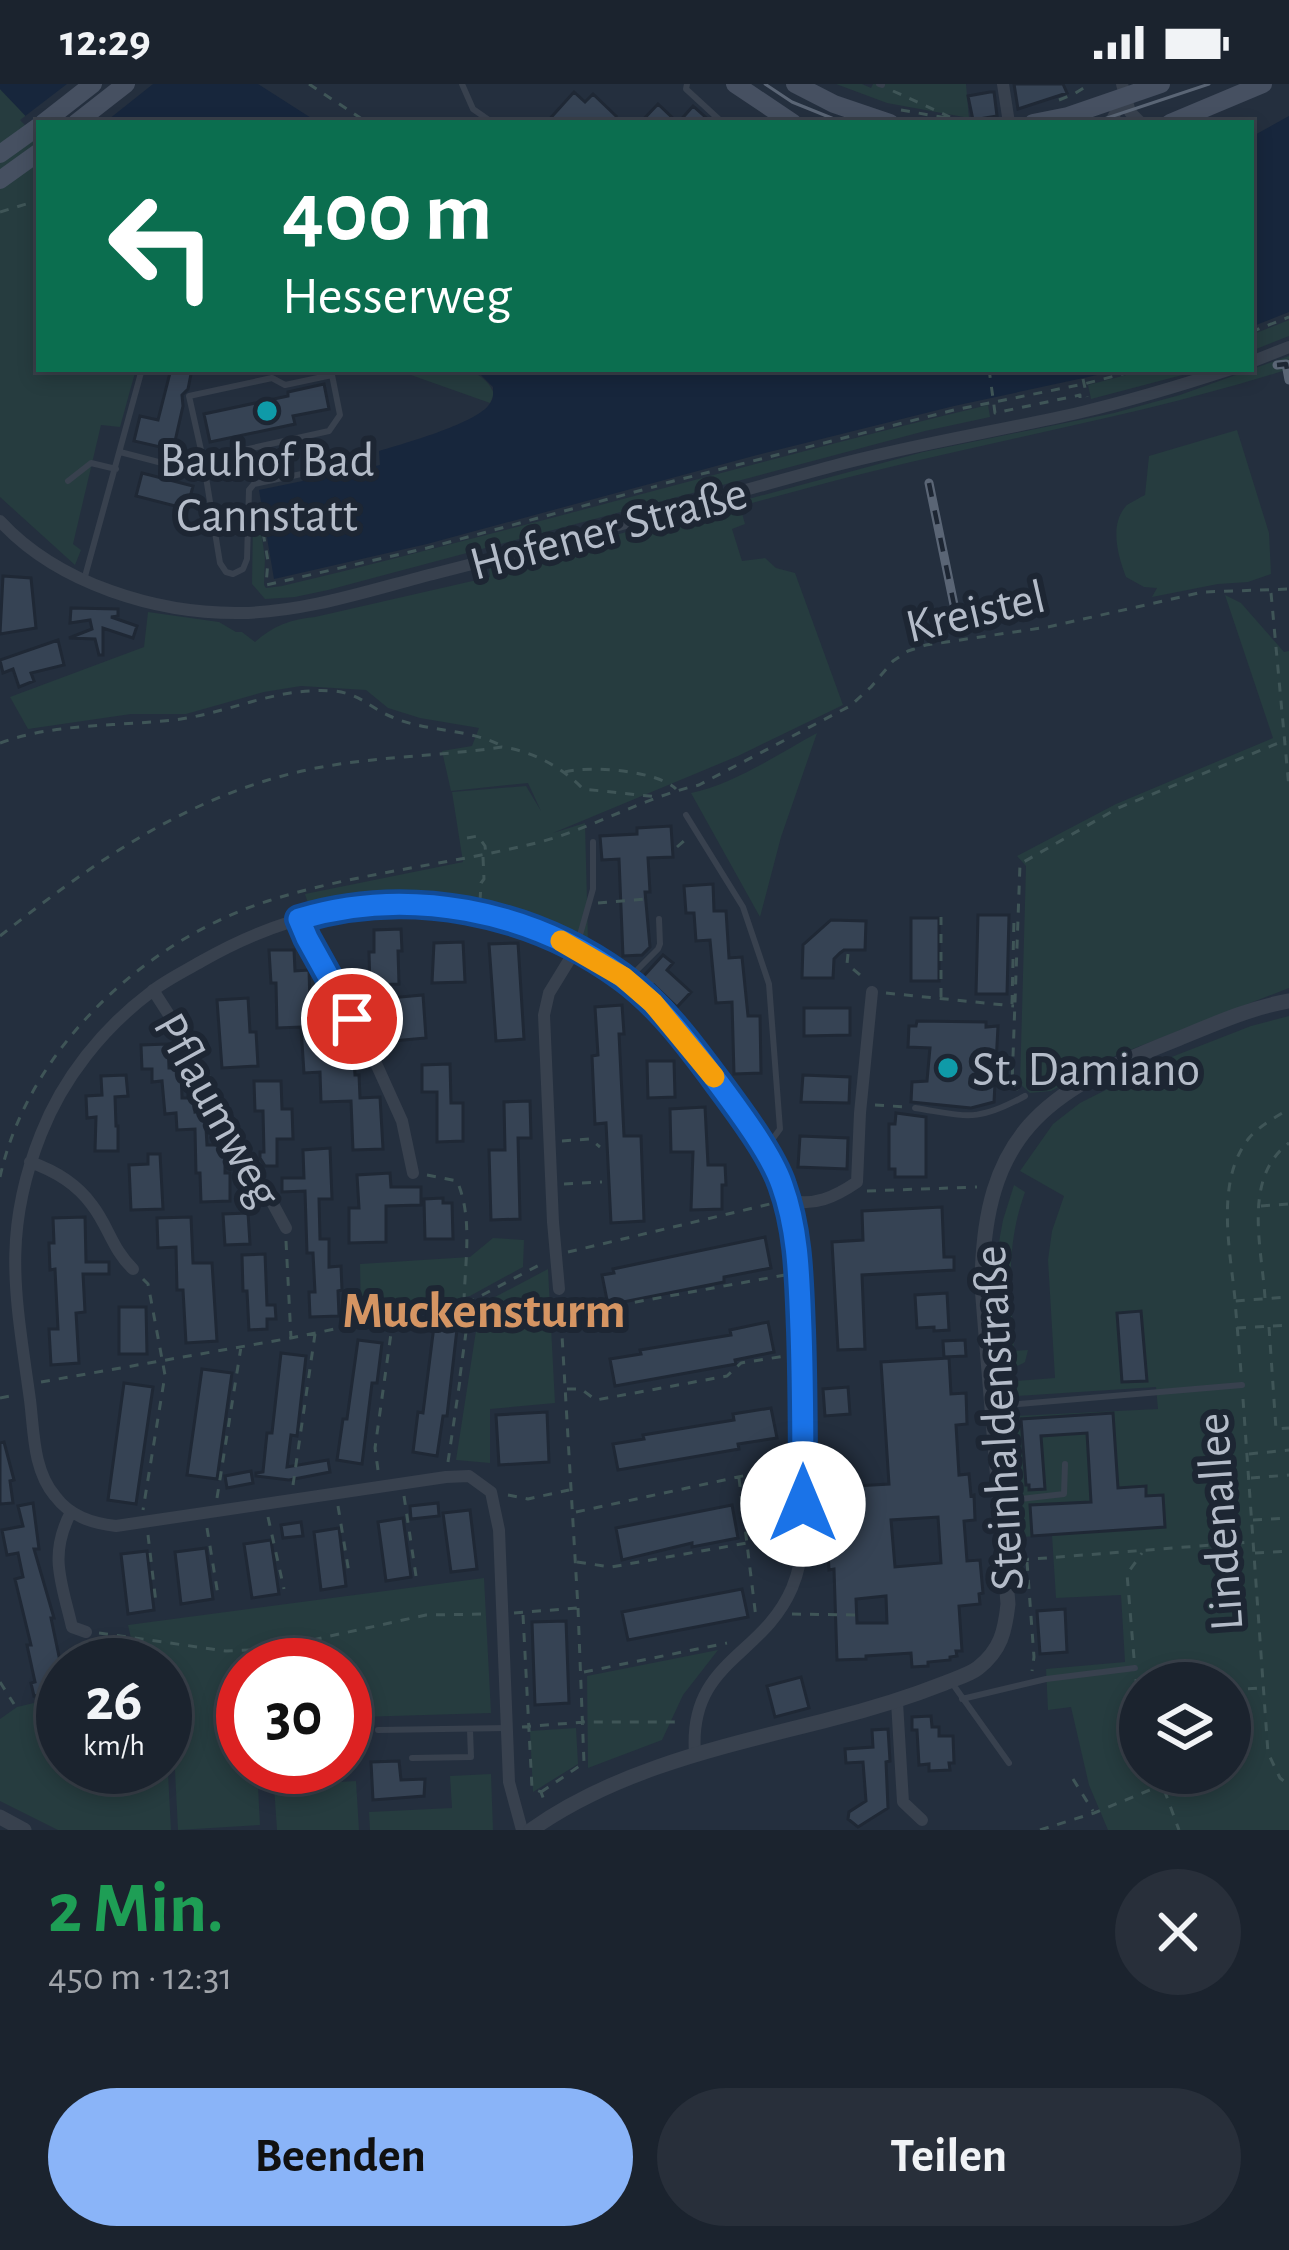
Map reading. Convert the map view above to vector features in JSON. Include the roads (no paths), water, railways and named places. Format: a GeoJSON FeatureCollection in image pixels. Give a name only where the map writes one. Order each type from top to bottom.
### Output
{"type":"FeatureCollection","features":[{"type":"Feature","properties":{"kind":"main road"},"geometry":{"type":"LineString","coordinates":[[47,120],[93,84]]}},
{"type":"Feature","properties":{"kind":"main road"},"geometry":{"type":"LineString","coordinates":[[80,120],[125,84]]}},
{"type":"Feature","properties":{"kind":"main road"},"geometry":{"type":"LineString","coordinates":[[735,84],[782,120]]}},
{"type":"Feature","properties":{"kind":"main road"},"geometry":{"type":"LineString","coordinates":[[795,84],[881,120]]}},
{"type":"Feature","properties":{"kind":"main road"},"geometry":{"type":"LineString","coordinates":[[1045,120],[1082,111],[1123,90],[1161,84]]}},
{"type":"Feature","properties":{"kind":"main road"},"geometry":{"type":"LineString","coordinates":[[1177,120],[1263,84]]}},
{"type":"Feature","properties":{"kind":"main road"},"geometry":{"type":"LineString","coordinates":[[1082,111],[1104,120]]}},
{"type":"Feature","properties":{"kind":"main road"},"geometry":{"type":"LineString","coordinates":[[2,153],[36,129]]}},
{"type":"Feature","properties":{"kind":"main road"},"geometry":{"type":"LineString","coordinates":[[0,180],[36,154]]}},
{"type":"Feature","properties":{"kind":"street"},"geometry":{"type":"LineString","coordinates":[[1004,84],[1009,120]]}},
{"type":"Feature","properties":{"kind":"street"},"geometry":{"type":"LineString","coordinates":[[1108,120],[1123,90]]}},
{"type":"Feature","properties":{"kind":"street"},"geometry":{"type":"LineString","coordinates":[[1123,90],[1138,120]]}},
{"type":"Feature","properties":{"kind":"street"},"geometry":{"type":"LineString","coordinates":[[1254,361],[1289,347]]}},
{"type":"Feature","properties":{"kind":"street","name":"Hofener Straße"},"geometry":{"type":"LineString","coordinates":[[0,521],[5,538],[84,580],[130,597],[183,609],[240,613],[293,608],[494,559],[834,466],[1218,372]]}},
{"type":"Feature","properties":{"kind":"street"},"geometry":{"type":"LineString","coordinates":[[526,1830],[509,1782],[499,1530],[490,1492],[469,1476],[116,1526],[71,1512],[57,1499],[39,1467],[16,1309],[14,1260],[30,1162],[48,1116],[107,1030],[153,990],[231,945],[325,911],[382,903],[492,915],[555,937],[626,980],[653,1003],[702,1061],[781,1180],[797,1243],[799,1273],[803,1538],[794,1583],[778,1614],[710,1682],[694,1722],[695,1754]]}},
{"type":"Feature","properties":{"kind":"street"},"geometry":{"type":"LineString","coordinates":[[299,919],[403,1120],[413,1174]]}},
{"type":"Feature","properties":{"kind":"street"},"geometry":{"type":"LineString","coordinates":[[559,1289],[544,1015],[549,992],[576,949]]}},
{"type":"Feature","properties":{"kind":"street","name":"Pflaumweg"},"geometry":{"type":"LineString","coordinates":[[153,990],[286,1228]]}},
{"type":"Feature","properties":{"kind":"street"},"geometry":{"type":"LineString","coordinates":[[787,1200],[803,1204],[837,1196],[856,1182],[872,992]]}},
{"type":"Feature","properties":{"kind":"street","name":"Steinhaldenstraße"},"geometry":{"type":"LineString","coordinates":[[526,1830],[637,1773],[897,1702],[974,1672],[991,1657],[1005,1635],[1009,1604],[982,1245],[1002,1167],[1041,1112],[1102,1070],[1242,1013],[1289,1001]]}},
{"type":"Feature","properties":{"kind":"street"},"geometry":{"type":"LineString","coordinates":[[30,1162],[55,1171],[92,1204],[118,1255],[133,1270]]}},
{"type":"Feature","properties":{"kind":"street"},"geometry":{"type":"LineString","coordinates":[[71,1512],[59,1538],[59,1569],[72,1627],[86,1632]]}},
{"type":"Feature","properties":{"kind":"street"},"geometry":{"type":"LineString","coordinates":[[897,1702],[903,1802],[922,1820]]}},
{"type":"Feature","properties":{"kind":"street"},"geometry":{"type":"LineString","coordinates":[[0,1817],[24,1830]]}},
{"type":"Feature","properties":{"kind":"lane"},"geometry":{"type":"LineString","coordinates":[[462,84],[473,109],[489,120]]}},
{"type":"Feature","properties":{"kind":"lane"},"geometry":{"type":"LineString","coordinates":[[687,84],[686,89],[721,120]]}},
{"type":"Feature","properties":{"kind":"lane"},"geometry":{"type":"LineString","coordinates":[[84,580],[141,372]]}},
{"type":"Feature","properties":{"kind":"lane"},"geometry":{"type":"LineString","coordinates":[[120,452],[170,465],[203,458],[329,431],[340,415],[332,375],[286,385],[272,379],[190,396],[203,458],[220,563],[233,574],[243,569],[247,559],[249,490],[254,484],[372,459]]}},
{"type":"Feature","properties":{"kind":"lane"},"geometry":{"type":"LineString","coordinates":[[68,481],[92,463],[116,469]]}},
{"type":"Feature","properties":{"kind":"lane"},"geometry":{"type":"LineString","coordinates":[[686,814],[743,907],[770,984],[780,1129],[763,1150]]}},
{"type":"Feature","properties":{"kind":"lane"},"geometry":{"type":"LineString","coordinates":[[576,949],[590,904],[593,842]]}},
{"type":"Feature","properties":{"kind":"lane"},"geometry":{"type":"LineString","coordinates":[[626,980],[658,949],[659,919]]}},
{"type":"Feature","properties":{"kind":"lane"},"geometry":{"type":"LineString","coordinates":[[915,1108],[984,1116],[1025,1096]]}},
{"type":"Feature","properties":{"kind":"lane"},"geometry":{"type":"LineString","coordinates":[[992,1406],[1242,1385]]}},
{"type":"Feature","properties":{"kind":"lane"},"geometry":{"type":"LineString","coordinates":[[1000,1501],[1064,1494],[1065,1464]]}},
{"type":"Feature","properties":{"kind":"lane"},"geometry":{"type":"LineString","coordinates":[[962,1699],[1046,1679],[1119,1671]]}},
{"type":"Feature","properties":{"kind":"lane"},"geometry":{"type":"LineString","coordinates":[[950,1680],[1009,1763]]}},
{"type":"Feature","properties":{"kind":"lane"},"geometry":{"type":"LineString","coordinates":[[412,1758],[471,1756],[470,1728]]}},
{"type":"Feature","properties":{"kind":"lane"},"geometry":{"type":"LineString","coordinates":[[379,1730],[507,1728]]}},
{"type":"Feature","properties":{"kind":"water"},"geometry":{"type":"Polygon","coordinates":[[[0,84],[258,84],[314,120],[36,120],[36,127],[0,84]]]}},
{"type":"Feature","properties":{"kind":"water"},"geometry":{"type":"Polygon","coordinates":[[[1289,116],[1289,312],[1254,326],[1254,135],[1289,116]]]}},
{"type":"Feature","properties":{"kind":"water"},"geometry":{"type":"Polygon","coordinates":[[[474,372],[1111,372],[954,406],[427,544],[274,579],[259,490],[380,465],[379,451],[468,420],[493,397],[493,387],[474,372]]]}},
{"type":"Feature","properties":{"kind":"tram line"},"geometry":{"type":"LineString","coordinates":[[765,84],[792,102],[837,120]]}},
{"type":"Feature","properties":{"kind":"tram line"},"geometry":{"type":"LineString","coordinates":[[1101,120],[1209,84]]}},
{"type":"Feature","properties":{"kind":"railway"},"geometry":{"type":"LineString","coordinates":[[1277,365],[1286,364],[1289,380]]}},
{"type":"Feature","properties":{"kind":"railway"},"geometry":{"type":"LineString","coordinates":[[929,483],[959,629]]}},
{"type":"Feature","properties":{"kind":"place","name":"Bauhof Bad Cannstatt"},"geometry":{"type":"Point","coordinates":[267,411]}},
{"type":"Feature","properties":{"kind":"place","name":"St. Damiano"},"geometry":{"type":"Point","coordinates":[948,1068]}},
{"type":"Feature","properties":{"kind":"district","name":"Muckensturm"},"geometry":{"type":"Point","coordinates":[484,1309]}}]}
